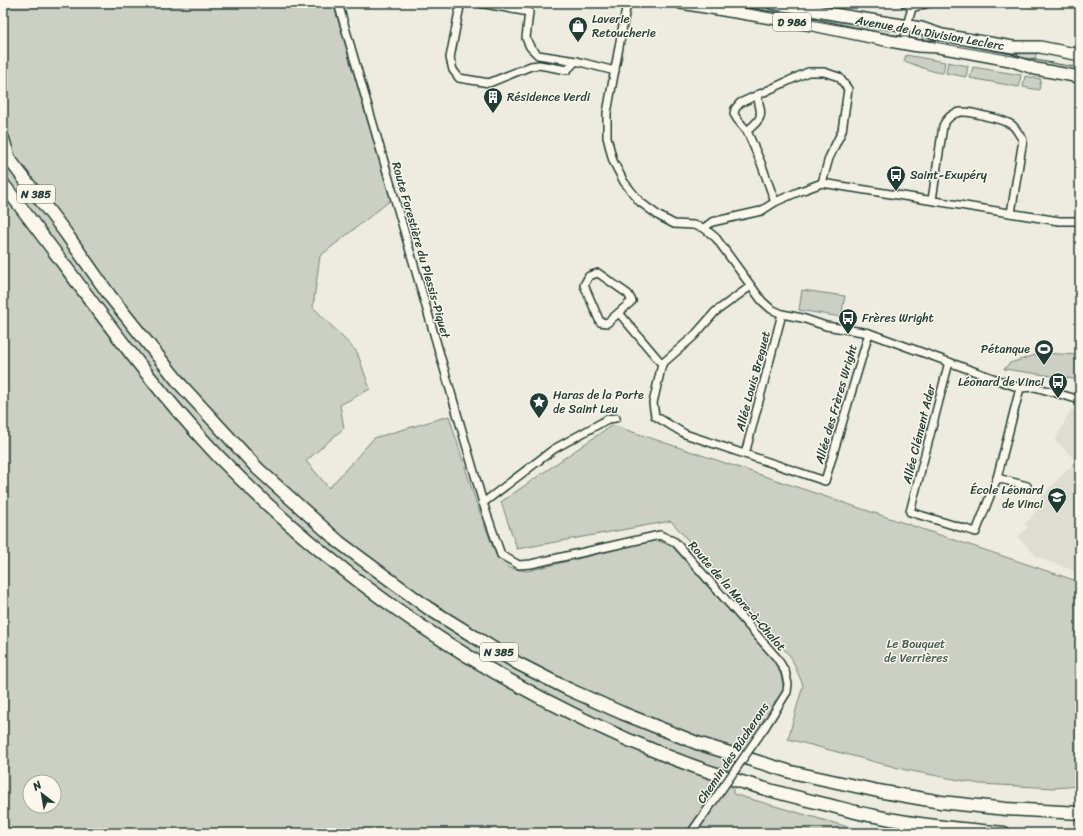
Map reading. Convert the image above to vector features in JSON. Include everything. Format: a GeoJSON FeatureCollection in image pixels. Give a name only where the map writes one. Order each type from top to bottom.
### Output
{"type":"FeatureCollection","features":[{"type":"Feature","properties":{"kind":"highway"},"geometry":{"type":"LineString","coordinates":[[3,138],[5,153]]}},
{"type":"Feature","properties":{"kind":"highway","name":"N 385"},"geometry":{"type":"LineString","coordinates":[[5,153],[110,296],[180,385],[258,469],[351,552],[428,608],[511,659],[568,690],[622,713],[697,743],[791,772],[878,791],[942,802],[1006,810],[1080,813]]}},
{"type":"Feature","properties":{"kind":"highway","name":"N 385"},"geometry":{"type":"LineString","coordinates":[[3,184],[142,369],[219,456],[270,507],[323,552],[376,593],[466,655],[556,705],[616,734],[672,758],[724,776],[780,793],[874,816],[946,828],[1004,833]]}},
{"type":"Feature","properties":{"kind":"main road","name":"Avenue de la Division Leclerc"},"geometry":{"type":"LineString","coordinates":[[681,3],[813,25],[904,43],[939,47],[1010,60],[1036,69],[1080,77]]}},
{"type":"Feature","properties":{"kind":"main road","name":"Avenue de la Division Leclerc"},"geometry":{"type":"LineString","coordinates":[[772,3],[907,25],[942,35],[1006,46],[1040,47],[1080,55]]}},
{"type":"Feature","properties":{"kind":"street","name":"Route Forestière du Plessis-Piquet"},"geometry":{"type":"LineString","coordinates":[[338,3],[483,504]]}},
{"type":"Feature","properties":{"kind":"street"},"geometry":{"type":"LineString","coordinates":[[463,3],[460,6],[450,58],[453,70],[459,78],[489,83],[531,66],[539,65],[567,70],[576,61]]}},
{"type":"Feature","properties":{"kind":"street"},"geometry":{"type":"LineString","coordinates":[[479,3],[529,12],[526,38],[530,47],[538,54],[576,61],[615,71]]}},
{"type":"Feature","properties":{"kind":"street"},"geometry":{"type":"LineString","coordinates":[[627,3],[607,113],[607,137],[613,160],[624,182],[640,202],[659,216],[674,224],[693,224],[704,228],[716,238],[762,301],[772,309],[782,314],[802,318],[826,326],[868,333],[1020,388],[1035,387],[1080,400]]}},
{"type":"Feature","properties":{"kind":"street"},"geometry":{"type":"LineString","coordinates":[[904,3],[912,8],[928,3]]}},
{"type":"Feature","properties":{"kind":"street"},"geometry":{"type":"LineString","coordinates":[[904,43],[912,8]]}},
{"type":"Feature","properties":{"kind":"street"},"geometry":{"type":"LineString","coordinates":[[775,202],[761,163],[747,131],[737,120],[734,114],[735,109],[740,103],[808,72],[824,72],[839,77],[848,89],[842,131],[829,158],[822,184]]}},
{"type":"Feature","properties":{"kind":"street"},"geometry":{"type":"LineString","coordinates":[[747,131],[757,123],[760,117],[761,110],[756,95]]}},
{"type":"Feature","properties":{"kind":"street"},"geometry":{"type":"LineString","coordinates":[[932,200],[943,126],[946,118],[956,113],[967,111],[1003,120],[1013,126],[1023,140],[1011,212]]}},
{"type":"Feature","properties":{"kind":"street"},"geometry":{"type":"LineString","coordinates":[[704,228],[712,222],[761,212],[775,202],[822,184],[1011,212],[1060,221],[1080,221]]}},
{"type":"Feature","properties":{"kind":"street"},"geometry":{"type":"LineString","coordinates":[[598,273],[628,294],[632,301],[619,313],[607,323],[600,322],[584,285],[589,276],[598,273]]}},
{"type":"Feature","properties":{"kind":"street"},"geometry":{"type":"LineString","coordinates":[[744,454],[722,448],[684,434],[655,416],[653,402],[662,364],[694,336],[715,312],[751,286]]}},
{"type":"Feature","properties":{"kind":"street"},"geometry":{"type":"LineString","coordinates":[[619,313],[662,364]]}},
{"type":"Feature","properties":{"kind":"street","name":"Allée Louis Breguet"},"geometry":{"type":"LineString","coordinates":[[744,454],[782,314]]}},
{"type":"Feature","properties":{"kind":"street","name":"Allée des Frères Wright"},"geometry":{"type":"LineString","coordinates":[[744,454],[825,481],[868,333]]}},
{"type":"Feature","properties":{"kind":"street","name":"Allée Clément Ader"},"geometry":{"type":"LineString","coordinates":[[949,362],[910,512],[976,532],[997,478]]}},
{"type":"Feature","properties":{"kind":"street"},"geometry":{"type":"LineString","coordinates":[[1020,388],[997,478],[1027,486]]}},
{"type":"Feature","properties":{"kind":"street"},"geometry":{"type":"LineString","coordinates":[[483,504],[554,449],[608,420],[616,418]]}},
{"type":"Feature","properties":{"kind":"street","name":"Route de la Mare-à-Chalot"},"geometry":{"type":"LineString","coordinates":[[483,504],[501,555],[519,565],[530,564],[660,536],[675,542],[777,658],[785,671],[788,684]]}},
{"type":"Feature","properties":{"kind":"street","name":"Chemin des Bûcherons"},"geometry":{"type":"LineString","coordinates":[[691,833],[765,727],[787,692],[788,684]]}},
{"type":"Feature","properties":{"kind":"shaded area","name":"École Léonard de Vinci"},"geometry":{"type":"Polygon","coordinates":[[[1071,410],[1080,412],[1080,573],[1037,557],[1018,537],[1028,527],[1025,524],[1042,505],[1038,500],[1076,461],[1055,440],[1071,410]]]}},
{"type":"Feature","properties":{"kind":"green space"},"geometry":{"type":"Polygon","coordinates":[[[3,3],[333,3],[391,200],[320,256],[313,307],[357,352],[370,389],[340,405],[344,428],[306,461],[329,488],[374,438],[449,416],[476,502],[496,555],[509,568],[527,571],[656,540],[672,546],[774,661],[781,675],[784,691],[733,767],[733,794],[855,829],[882,828],[911,833],[3,833],[3,3]]]}},
{"type":"Feature","properties":{"kind":"green space"},"geometry":{"type":"Polygon","coordinates":[[[697,3],[759,3],[890,26],[888,38],[697,3]]]}},
{"type":"Feature","properties":{"kind":"green space"},"geometry":{"type":"Polygon","coordinates":[[[923,32],[1037,49],[1034,66],[921,44],[923,32]]]}},
{"type":"Feature","properties":{"kind":"green space"},"geometry":{"type":"Polygon","coordinates":[[[906,55],[945,62],[943,73],[928,70],[904,61],[906,55]]]}},
{"type":"Feature","properties":{"kind":"green space"},"geometry":{"type":"Polygon","coordinates":[[[948,62],[968,66],[966,77],[946,73],[948,62]]]}},
{"type":"Feature","properties":{"kind":"green space"},"geometry":{"type":"Polygon","coordinates":[[[973,67],[1021,75],[1019,87],[970,78],[973,67]]]}},
{"type":"Feature","properties":{"kind":"green space"},"geometry":{"type":"Polygon","coordinates":[[[1025,76],[1041,79],[1039,90],[1023,87],[1025,76]]]}},
{"type":"Feature","properties":{"kind":"green space"},"geometry":{"type":"Polygon","coordinates":[[[802,290],[845,296],[841,317],[799,310],[802,290]]]}},
{"type":"Feature","properties":{"kind":"green space","name":"Pétanque"},"geometry":{"type":"Polygon","coordinates":[[[1042,353],[1080,355],[1080,380],[1004,369],[1010,363],[1042,353]]]}},
{"type":"Feature","properties":{"kind":"green space","name":"Le Bouquet de Verrières"},"geometry":{"type":"Polygon","coordinates":[[[612,425],[1080,582],[1080,786],[1055,788],[980,784],[906,770],[788,739],[803,685],[791,657],[671,521],[517,549],[501,502],[612,425]]]}},
{"type":"Feature","properties":{"kind":"tram line"},"geometry":{"type":"LineString","coordinates":[[715,3],[1080,68]]}},
{"type":"Feature","properties":{"kind":"place","name":"Laverie Retoucherie"},"geometry":{"type":"Point","coordinates":[578,43]}},
{"type":"Feature","properties":{"kind":"place","name":"Résidence Verdi"},"geometry":{"type":"Point","coordinates":[493,114]}},
{"type":"Feature","properties":{"kind":"place","name":"Saint-Exupéry"},"geometry":{"type":"Point","coordinates":[896,192]}},
{"type":"Feature","properties":{"kind":"place","name":"Frères Wright"},"geometry":{"type":"Point","coordinates":[848,335]}},
{"type":"Feature","properties":{"kind":"place","name":"Pétanque"},"geometry":{"type":"Point","coordinates":[1044,366]}},
{"type":"Feature","properties":{"kind":"place","name":"Léonard de Vinci"},"geometry":{"type":"Point","coordinates":[1058,399]}},
{"type":"Feature","properties":{"kind":"place","name":"Haras de la Porte de Saint Leu"},"geometry":{"type":"Point","coordinates":[539,419]}},
{"type":"Feature","properties":{"kind":"place","name":"École Léonard de Vinci"},"geometry":{"type":"Point","coordinates":[1057,514]}}]}
